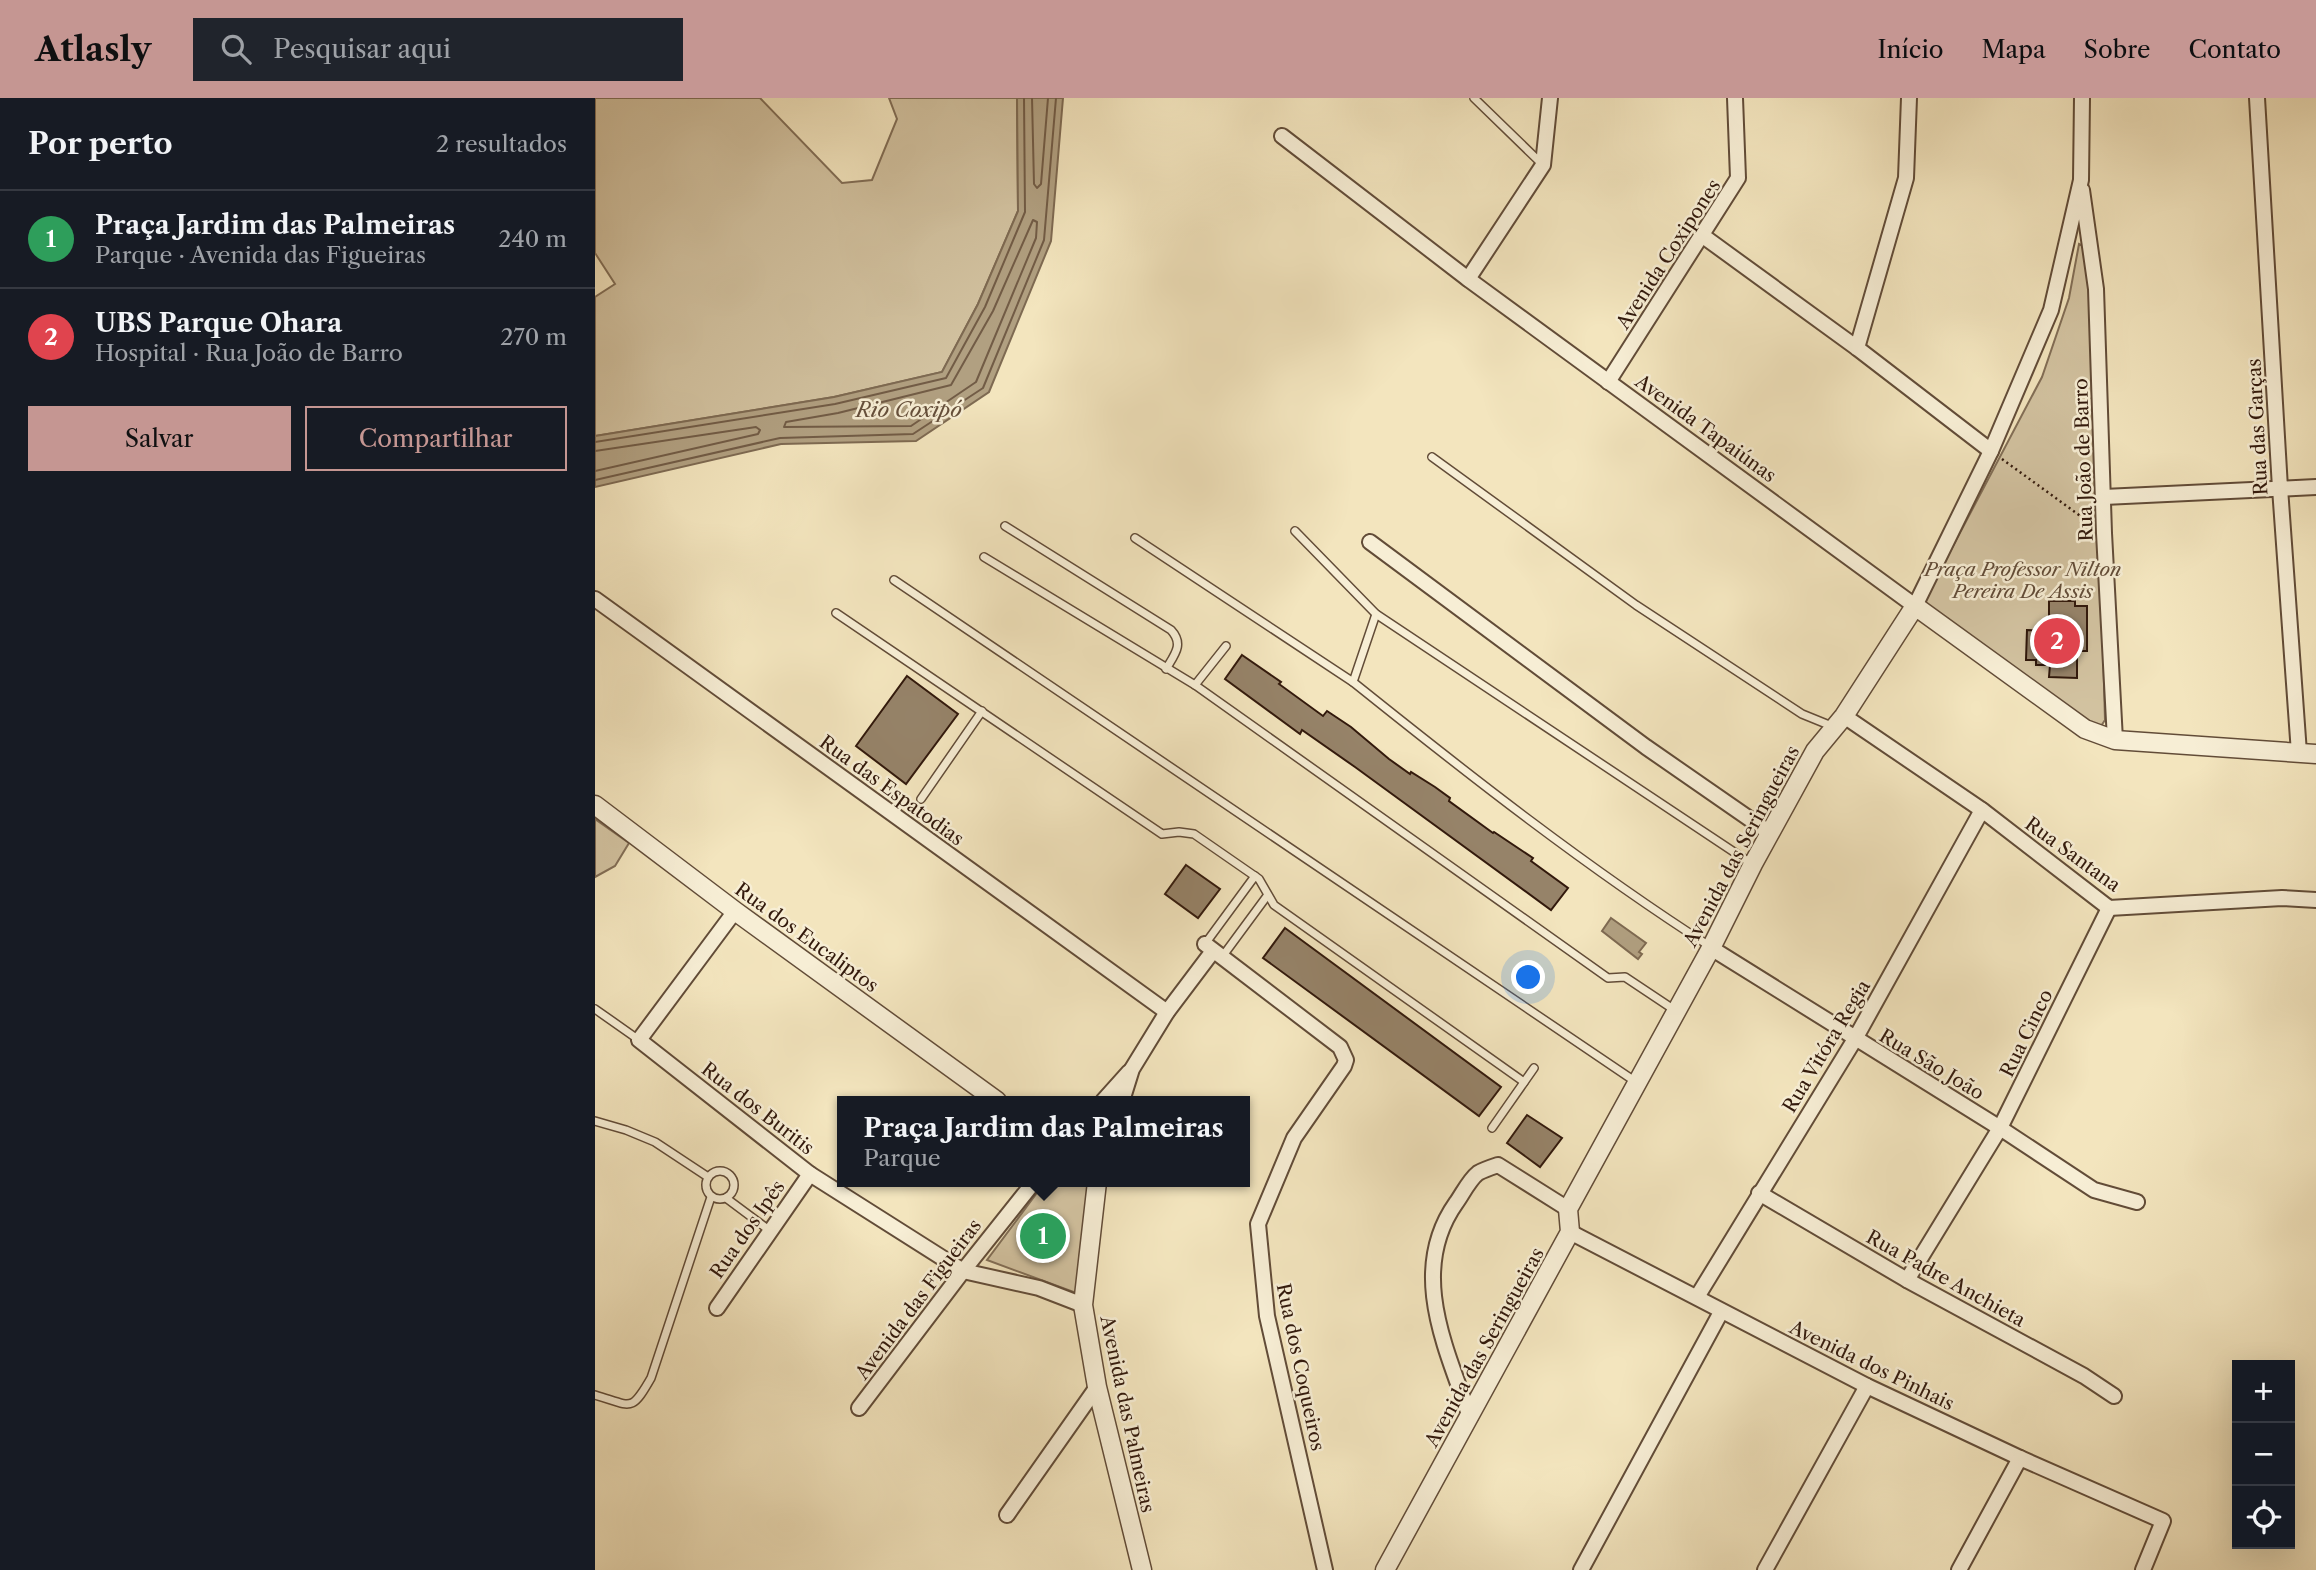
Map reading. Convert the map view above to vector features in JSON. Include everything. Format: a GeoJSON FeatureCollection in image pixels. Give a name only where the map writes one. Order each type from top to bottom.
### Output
{"type":"FeatureCollection","features":[{"type":"Feature","properties":{"kind":"street"},"geometry":{"type":"LineString","coordinates":[[1468,279],[1543,164],[1550,98]]}},
{"type":"Feature","properties":{"kind":"street","name":"Avenida Coxipones"},"geometry":{"type":"LineString","coordinates":[[1608,382],[1738,178],[1735,98]]}},
{"type":"Feature","properties":{"kind":"street"},"geometry":{"type":"LineString","coordinates":[[1857,348],[1906,177],[1909,98]]}},
{"type":"Feature","properties":{"kind":"street","name":"Avenida das Seringueiras"},"geometry":{"type":"LineString","coordinates":[[1568,1209],[1815,751],[1839,722],[1915,606],[1990,451],[2051,310],[2081,180],[2081,98]]}},
{"type":"Feature","properties":{"kind":"street","name":"Rua das Garças"},"geometry":{"type":"LineString","coordinates":[[2257,98],[2280,488],[2307,753]]}},
{"type":"Feature","properties":{"kind":"street","name":"Avenida Tapaiúnas"},"geometry":{"type":"LineString","coordinates":[[1282,136],[1468,279],[2085,729],[2115,740],[2307,753]]}},
{"type":"Feature","properties":{"kind":"street","name":"Rua João de Barro"},"geometry":{"type":"LineString","coordinates":[[2081,180],[2096,289],[2104,533],[2115,740]]}},
{"type":"Feature","properties":{"kind":"street"},"geometry":{"type":"LineString","coordinates":[[1703,236],[1857,348],[1990,451]]}},
{"type":"Feature","properties":{"kind":"street"},"geometry":{"type":"LineString","coordinates":[[2104,497],[2316,486]]}},
{"type":"Feature","properties":{"kind":"street"},"geometry":{"type":"LineString","coordinates":[[1370,542],[1646,747],[1770,833]]}},
{"type":"Feature","properties":{"kind":"street","name":"Rua das Espatodias"},"geometry":{"type":"LineString","coordinates":[[595,599],[1167,1012]]}},
{"type":"Feature","properties":{"kind":"street","name":"Rua Santana"},"geometry":{"type":"LineString","coordinates":[[1839,722],[1982,810],[2109,908],[2282,898],[2316,900]]}},
{"type":"Feature","properties":{"kind":"street","name":"Rua dos Eucaliptos"},"geometry":{"type":"LineString","coordinates":[[595,804],[735,911],[990,1096]]}},
{"type":"Feature","properties":{"kind":"street","name":"Rua Vitóra Regia"},"geometry":{"type":"LineString","coordinates":[[1696,1297],[1855,1039],[1982,810]]}},
{"type":"Feature","properties":{"kind":"street","name":"Rua Cinco"},"geometry":{"type":"LineString","coordinates":[[1907,1280],[2000,1128],[2109,908]]}},
{"type":"Feature","properties":{"kind":"street"},"geometry":{"type":"LineString","coordinates":[[639,1040],[735,911]]}},
{"type":"Feature","properties":{"kind":"street","name":"Rua São João"},"geometry":{"type":"LineString","coordinates":[[1711,948],[2000,1128],[2094,1190],[2137,1202]]}},
{"type":"Feature","properties":{"kind":"street"},"geometry":{"type":"LineString","coordinates":[[1108,1096],[1132,1069],[1167,1012],[1213,951]]}},
{"type":"Feature","properties":{"kind":"street","name":"Rua dos Coqueiros"},"geometry":{"type":"LineString","coordinates":[[1213,951],[1340,1047],[1344,1053],[1344,1066],[1294,1138],[1258,1224],[1267,1316],[1325,1570]]}},
{"type":"Feature","properties":{"kind":"street","name":"Rua dos Buritis"},"geometry":{"type":"LineString","coordinates":[[639,1040],[810,1174],[963,1271],[1039,1289],[1083,1305]]}},
{"type":"Feature","properties":{"kind":"street"},"geometry":{"type":"LineString","coordinates":[[1124,1096],[1132,1069]]}},
{"type":"Feature","properties":{"kind":"street"},"geometry":{"type":"LineString","coordinates":[[1470,1417],[1443,1339],[1432,1290],[1433,1254],[1445,1218],[1477,1174],[1498,1165],[1568,1209],[1570,1232]]}},
{"type":"Feature","properties":{"kind":"street","name":"Rua dos Ipês"},"geometry":{"type":"LineString","coordinates":[[717,1308],[810,1174]]}},
{"type":"Feature","properties":{"kind":"street","name":"Avenida das Figueiras"},"geometry":{"type":"LineString","coordinates":[[859,1408],[1030,1187]]}},
{"type":"Feature","properties":{"kind":"street","name":"Avenida das Palmeiras"},"geometry":{"type":"LineString","coordinates":[[1096,1187],[1083,1305],[1097,1387],[1142,1570]]}},
{"type":"Feature","properties":{"kind":"street","name":"Rua Padre Anchieta"},"geometry":{"type":"LineString","coordinates":[[1759,1193],[1907,1280],[2084,1376],[2114,1396]]}},
{"type":"Feature","properties":{"kind":"street","name":"Avenida das Seringueiras"},"geometry":{"type":"LineString","coordinates":[[1385,1570],[1570,1232]]}},
{"type":"Feature","properties":{"kind":"street","name":"Avenida dos Pinhais"},"geometry":{"type":"LineString","coordinates":[[1570,1232],[1867,1386],[2163,1521],[2143,1570]]}},
{"type":"Feature","properties":{"kind":"street"},"geometry":{"type":"LineString","coordinates":[[1581,1570],[1721,1312]]}},
{"type":"Feature","properties":{"kind":"street"},"geometry":{"type":"LineString","coordinates":[[1765,1570],[1867,1386]]}},
{"type":"Feature","properties":{"kind":"street"},"geometry":{"type":"LineString","coordinates":[[1007,1515],[1097,1387]]}},
{"type":"Feature","properties":{"kind":"street"},"geometry":{"type":"LineString","coordinates":[[1959,1570],[2020,1458]]}},
{"type":"Feature","properties":{"kind":"lane"},"geometry":{"type":"LineString","coordinates":[[1473,98],[1543,164]]}},
{"type":"Feature","properties":{"kind":"lane"},"geometry":{"type":"LineString","coordinates":[[1432,457],[1636,606],[1802,714],[1839,722]]}},
{"type":"Feature","properties":{"kind":"lane"},"geometry":{"type":"LineString","coordinates":[[1005,526],[1171,630],[1178,637],[1179,647],[1166,668]]}},
{"type":"Feature","properties":{"kind":"lane"},"geometry":{"type":"LineString","coordinates":[[1295,531],[1376,614],[1753,864]]}},
{"type":"Feature","properties":{"kind":"lane"},"geometry":{"type":"LineString","coordinates":[[1135,538],[1353,682],[1479,783],[1649,908],[1711,948]]}},
{"type":"Feature","properties":{"kind":"lane"},"geometry":{"type":"LineString","coordinates":[[984,557],[1195,685],[1608,978],[1625,977],[1676,1011]]}},
{"type":"Feature","properties":{"kind":"lane"},"geometry":{"type":"LineString","coordinates":[[894,580],[1636,1082]]}},
{"type":"Feature","properties":{"kind":"lane"},"geometry":{"type":"LineString","coordinates":[[836,614],[1162,834],[1194,834],[1255,876],[1275,905],[1524,1082]]}},
{"type":"Feature","properties":{"kind":"lane"},"geometry":{"type":"LineString","coordinates":[[1353,682],[1376,614]]}},
{"type":"Feature","properties":{"kind":"lane"},"geometry":{"type":"LineString","coordinates":[[1195,685],[1226,646]]}},
{"type":"Feature","properties":{"kind":"lane"},"geometry":{"type":"LineString","coordinates":[[922,799],[982,711]]}},
{"type":"Feature","properties":{"kind":"lane"},"geometry":{"type":"LineString","coordinates":[[1213,951],[1255,876]]}},
{"type":"Feature","properties":{"kind":"lane"},"geometry":{"type":"LineString","coordinates":[[1213,951],[1268,897]]}},
{"type":"Feature","properties":{"kind":"lane"},"geometry":{"type":"LineString","coordinates":[[595,1009],[639,1040]]}},
{"type":"Feature","properties":{"kind":"lane"},"geometry":{"type":"LineString","coordinates":[[1492,1128],[1534,1068]]}},
{"type":"Feature","properties":{"kind":"lane"},"geometry":{"type":"LineString","coordinates":[[595,1121],[655,1142],[708,1177]]}},
{"type":"Feature","properties":{"kind":"lane"},"geometry":{"type":"LineString","coordinates":[[714,1172],[729,1174],[734,1187],[731,1194],[726,1198],[712,1197],[707,1191],[708,1177],[714,1172]]}},
{"type":"Feature","properties":{"kind":"lane"},"geometry":{"type":"LineString","coordinates":[[595,1395],[626,1405],[638,1401],[651,1378],[712,1197]]}},
{"type":"Feature","properties":{"kind":"lane"},"geometry":{"type":"LineString","coordinates":[[726,1198],[769,1230]]}},
{"type":"Feature","properties":{"kind":"path"},"geometry":{"type":"LineString","coordinates":[[1990,451],[2104,533]]}},
{"type":"Feature","properties":{"kind":"green space"},"geometry":{"type":"Polygon","coordinates":[[[595,98],[760,98],[842,183],[872,180],[897,119],[889,98],[1017,98],[1018,211],[978,304],[942,372],[834,397],[595,436],[595,297],[615,284],[595,253],[595,98]]]}},
{"type":"Feature","properties":{"kind":"green space","name":"Praça Professor Nilton Pereira De Assis"},"geometry":{"type":"Polygon","coordinates":[[[2079,244],[2083,246],[2093,293],[2105,720],[2099,729],[1923,603],[2042,377],[2069,298],[2079,244]]]}},
{"type":"Feature","properties":{"kind":"green space"},"geometry":{"type":"Polygon","coordinates":[[[595,819],[629,843],[615,866],[595,877],[595,819]]]}},
{"type":"Feature","properties":{"kind":"green space"},"geometry":{"type":"Polygon","coordinates":[[[1041,1187],[1090,1187],[1079,1259],[1079,1294],[987,1260],[1041,1187]]]}},
{"type":"Feature","properties":{"kind":"water","name":"Rio Coxipó"},"geometry":{"type":"Polygon","coordinates":[[[1017,98],[1063,98],[1051,241],[989,392],[916,441],[781,444],[595,487],[595,436],[834,397],[942,372],[978,304],[1018,211],[1017,98]]]}},
{"type":"Feature","properties":{"kind":"water"},"geometry":{"type":"Polygon","coordinates":[[[1611,918],[1646,943],[1639,952],[1642,954],[1638,959],[1602,931],[1611,918]]]}},
{"type":"Feature","properties":{"kind":"building"},"geometry":{"type":"Polygon","coordinates":[[[2049,601],[2075,601],[2075,606],[2087,606],[2087,651],[2077,651],[2077,678],[2049,677],[2050,665],[2036,665],[2036,660],[2026,660],[2027,630],[2049,631],[2049,601]]]}},
{"type":"Feature","properties":{"kind":"building"},"geometry":{"type":"Polygon","coordinates":[[[1242,655],[1323,716],[1327,711],[1410,774],[1411,772],[1435,787],[1450,798],[1449,801],[1493,833],[1533,858],[1531,861],[1568,888],[1551,910],[1355,767],[1302,730],[1300,734],[1225,679],[1242,655]]]}},
{"type":"Feature","properties":{"kind":"building"},"geometry":{"type":"Polygon","coordinates":[[[907,676],[958,714],[906,784],[856,746],[907,676]]]}},
{"type":"Feature","properties":{"kind":"building"},"geometry":{"type":"Polygon","coordinates":[[[1186,865],[1220,889],[1198,918],[1165,894],[1186,865]]]}},
{"type":"Feature","properties":{"kind":"building"},"geometry":{"type":"Polygon","coordinates":[[[1285,928],[1501,1087],[1479,1116],[1263,958],[1285,928]]]}},
{"type":"Feature","properties":{"kind":"building"},"geometry":{"type":"Polygon","coordinates":[[[1527,1115],[1562,1138],[1540,1167],[1507,1143],[1527,1115]]]}},
{"type":"Feature","properties":{"kind":"place","name":"UBS Parque Ohara"},"geometry":{"type":"Point","coordinates":[2057,641]}},
{"type":"Feature","properties":{"kind":"place","name":"Praça Jardim das Palmeiras"},"geometry":{"type":"Point","coordinates":[1043,1236]}}]}
